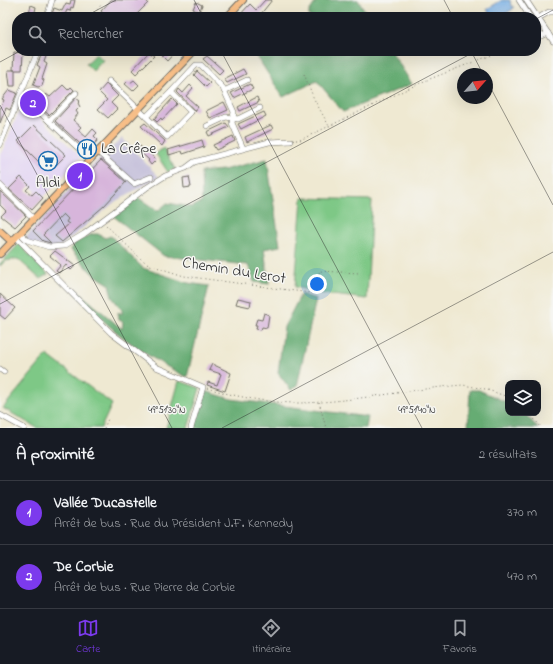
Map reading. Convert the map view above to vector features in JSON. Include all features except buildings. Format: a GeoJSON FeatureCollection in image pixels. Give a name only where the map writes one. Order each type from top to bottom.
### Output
{"type":"FeatureCollection","features":[{"type":"Feature","properties":{"kind":"main road"},"geometry":{"type":"LineString","coordinates":[[231,12],[243,0]]}},
{"type":"Feature","properties":{"kind":"main road"},"geometry":{"type":"LineString","coordinates":[[0,254],[189,56]]}},
{"type":"Feature","properties":{"kind":"main road"},"geometry":{"type":"LineString","coordinates":[[0,231],[16,237]]}},
{"type":"Feature","properties":{"kind":"street"},"geometry":{"type":"LineString","coordinates":[[48,12],[52,0]]}},
{"type":"Feature","properties":{"kind":"street"},"geometry":{"type":"LineString","coordinates":[[519,0],[527,12]]}},
{"type":"Feature","properties":{"kind":"street"},"geometry":{"type":"LineString","coordinates":[[526,0],[534,12]]}},
{"type":"Feature","properties":{"kind":"street"},"geometry":{"type":"LineString","coordinates":[[541,16],[549,12],[553,12]]}},
{"type":"Feature","properties":{"kind":"street"},"geometry":{"type":"LineString","coordinates":[[541,22],[553,41]]}},
{"type":"Feature","properties":{"kind":"street"},"geometry":{"type":"LineString","coordinates":[[541,34],[542,36],[548,33]]}},
{"type":"Feature","properties":{"kind":"street"},"geometry":{"type":"LineString","coordinates":[[0,145],[36,56]]}},
{"type":"Feature","properties":{"kind":"street"},"geometry":{"type":"LineString","coordinates":[[146,117],[196,65],[201,65],[224,91],[234,112],[232,123],[244,148]]}},
{"type":"Feature","properties":{"kind":"street"},"geometry":{"type":"LineString","coordinates":[[224,91],[247,80]]}},
{"type":"Feature","properties":{"kind":"street"},"geometry":{"type":"LineString","coordinates":[[109,81],[167,137],[174,132],[191,112],[170,92]]}},
{"type":"Feature","properties":{"kind":"street"},"geometry":{"type":"LineString","coordinates":[[49,121],[76,93]]}},
{"type":"Feature","properties":{"kind":"street"},"geometry":{"type":"LineString","coordinates":[[21,95],[90,160]]}},
{"type":"Feature","properties":{"kind":"street"},"geometry":{"type":"LineString","coordinates":[[207,126],[226,117],[238,118],[260,108]]}},
{"type":"Feature","properties":{"kind":"street"},"geometry":{"type":"LineString","coordinates":[[16,237],[49,247],[58,247],[77,238],[122,204],[165,176],[186,168],[194,162],[244,148],[281,140],[291,141]]}},
{"type":"Feature","properties":{"kind":"street"},"geometry":{"type":"LineString","coordinates":[[98,152],[134,184],[151,177]]}},
{"type":"Feature","properties":{"kind":"street"},"geometry":{"type":"LineString","coordinates":[[0,185],[34,219]]}},
{"type":"Feature","properties":{"kind":"street"},"geometry":{"type":"LineString","coordinates":[[16,237],[111,333],[156,367],[202,387],[191,428]]}},
{"type":"Feature","properties":{"kind":"street"},"geometry":{"type":"LineString","coordinates":[[0,415],[24,428]]}},
{"type":"Feature","properties":{"kind":"path"},"geometry":{"type":"LineString","coordinates":[[96,12],[102,4]]}},
{"type":"Feature","properties":{"kind":"path"},"geometry":{"type":"LineString","coordinates":[[291,141],[300,140],[422,82],[489,56]]}},
{"type":"Feature","properties":{"kind":"path"},"geometry":{"type":"LineString","coordinates":[[304,74],[314,99],[329,126]]}},
{"type":"Feature","properties":{"kind":"path"},"geometry":{"type":"LineString","coordinates":[[50,180],[61,191]]}},
{"type":"Feature","properties":{"kind":"path","name":"Chemin du Lerot"},"geometry":{"type":"LineString","coordinates":[[101,221],[141,259],[150,265],[184,276],[318,294],[321,282],[319,271],[359,273]]}},
{"type":"Feature","properties":{"kind":"path"},"geometry":{"type":"LineString","coordinates":[[202,387],[242,398],[277,402],[319,402],[463,385],[485,388],[505,397]]}},
{"type":"Feature","properties":{"kind":"path"},"geometry":{"type":"LineString","coordinates":[[319,402],[326,428]]}},
{"type":"Feature","properties":{"kind":"path"},"geometry":{"type":"LineString","coordinates":[[532,416],[542,428]]}},
{"type":"Feature","properties":{"kind":"path"},"geometry":{"type":"LineString","coordinates":[[104,428],[108,419]]}},
{"type":"Feature","properties":{"kind":"shaded area"},"geometry":{"type":"Polygon","coordinates":[[[26,104],[81,157],[43,198],[21,177],[8,190],[0,182],[0,157],[21,106],[26,104]]]}},
{"type":"Feature","properties":{"kind":"shaded area"},"geometry":{"type":"Polygon","coordinates":[[[122,138],[159,177],[116,201],[62,245],[53,249],[25,242],[27,236],[92,166],[122,138]]]}},
{"type":"Feature","properties":{"kind":"green space"},"geometry":{"type":"Polygon","coordinates":[[[317,0],[358,0],[366,12],[309,12],[317,0]]]}},
{"type":"Feature","properties":{"kind":"green space"},"geometry":{"type":"Polygon","coordinates":[[[94,56],[98,56],[103,60],[93,71],[86,64],[94,56]]]}},
{"type":"Feature","properties":{"kind":"green space"},"geometry":{"type":"Polygon","coordinates":[[[257,56],[394,56],[412,84],[343,112],[317,81],[283,97],[257,56]]]}},
{"type":"Feature","properties":{"kind":"green space"},"geometry":{"type":"Polygon","coordinates":[[[163,148],[175,169],[168,172],[156,154],[163,148]]]}},
{"type":"Feature","properties":{"kind":"green space"},"geometry":{"type":"Polygon","coordinates":[[[267,159],[280,246],[264,249],[269,284],[254,282],[248,265],[164,256],[112,215],[137,197],[158,211],[167,203],[192,207],[202,202],[201,172],[223,170],[267,159]]]}},
{"type":"Feature","properties":{"kind":"green space"},"geometry":{"type":"Polygon","coordinates":[[[302,198],[372,200],[367,299],[324,294],[295,287],[302,198]]]}},
{"type":"Feature","properties":{"kind":"green space"},"geometry":{"type":"Polygon","coordinates":[[[92,234],[98,234],[105,238],[111,236],[143,268],[188,283],[209,286],[187,377],[140,350],[98,316],[73,290],[74,288],[122,329],[123,322],[119,320],[118,312],[122,314],[122,310],[112,297],[109,284],[93,274],[71,250],[73,244],[92,234]]]}},
{"type":"Feature","properties":{"kind":"green space"},"geometry":{"type":"Polygon","coordinates":[[[19,244],[48,274],[40,279],[18,259],[5,261],[0,266],[0,264],[19,244]]]}},
{"type":"Feature","properties":{"kind":"green space"},"geometry":{"type":"Polygon","coordinates":[[[301,294],[316,299],[297,386],[291,390],[278,373],[284,327],[301,294]]]}},
{"type":"Feature","properties":{"kind":"green space"},"geometry":{"type":"Polygon","coordinates":[[[47,355],[112,404],[101,428],[37,428],[3,408],[47,355]]]}},
{"type":"Feature","properties":{"kind":"green space"},"geometry":{"type":"Polygon","coordinates":[[[179,381],[200,388],[188,428],[166,428],[179,381]]]}},
{"type":"Feature","properties":{"kind":"green space"},"geometry":{"type":"Polygon","coordinates":[[[470,390],[479,390],[505,402],[505,416],[527,416],[538,428],[468,428],[470,390]]]}},
{"type":"Feature","properties":{"kind":"green space"},"geometry":{"type":"Polygon","coordinates":[[[205,391],[231,399],[368,417],[366,428],[193,428],[205,391]]]}},
{"type":"Feature","properties":{"kind":"water"},"geometry":{"type":"Polygon","coordinates":[[[502,0],[510,0],[511,6],[514,7],[508,12],[488,12],[487,9],[502,0]]]}},
{"type":"Feature","properties":{"kind":"place","name":"De Corbie"},"geometry":{"type":"Point","coordinates":[33,103]}},
{"type":"Feature","properties":{"kind":"place","name":"La Crêpe"},"geometry":{"type":"Point","coordinates":[87,149]}},
{"type":"Feature","properties":{"kind":"place","name":"Aldi"},"geometry":{"type":"Point","coordinates":[48,161]}},
{"type":"Feature","properties":{"kind":"place","name":"Vallée Ducastelle"},"geometry":{"type":"Point","coordinates":[80,176]}}]}
